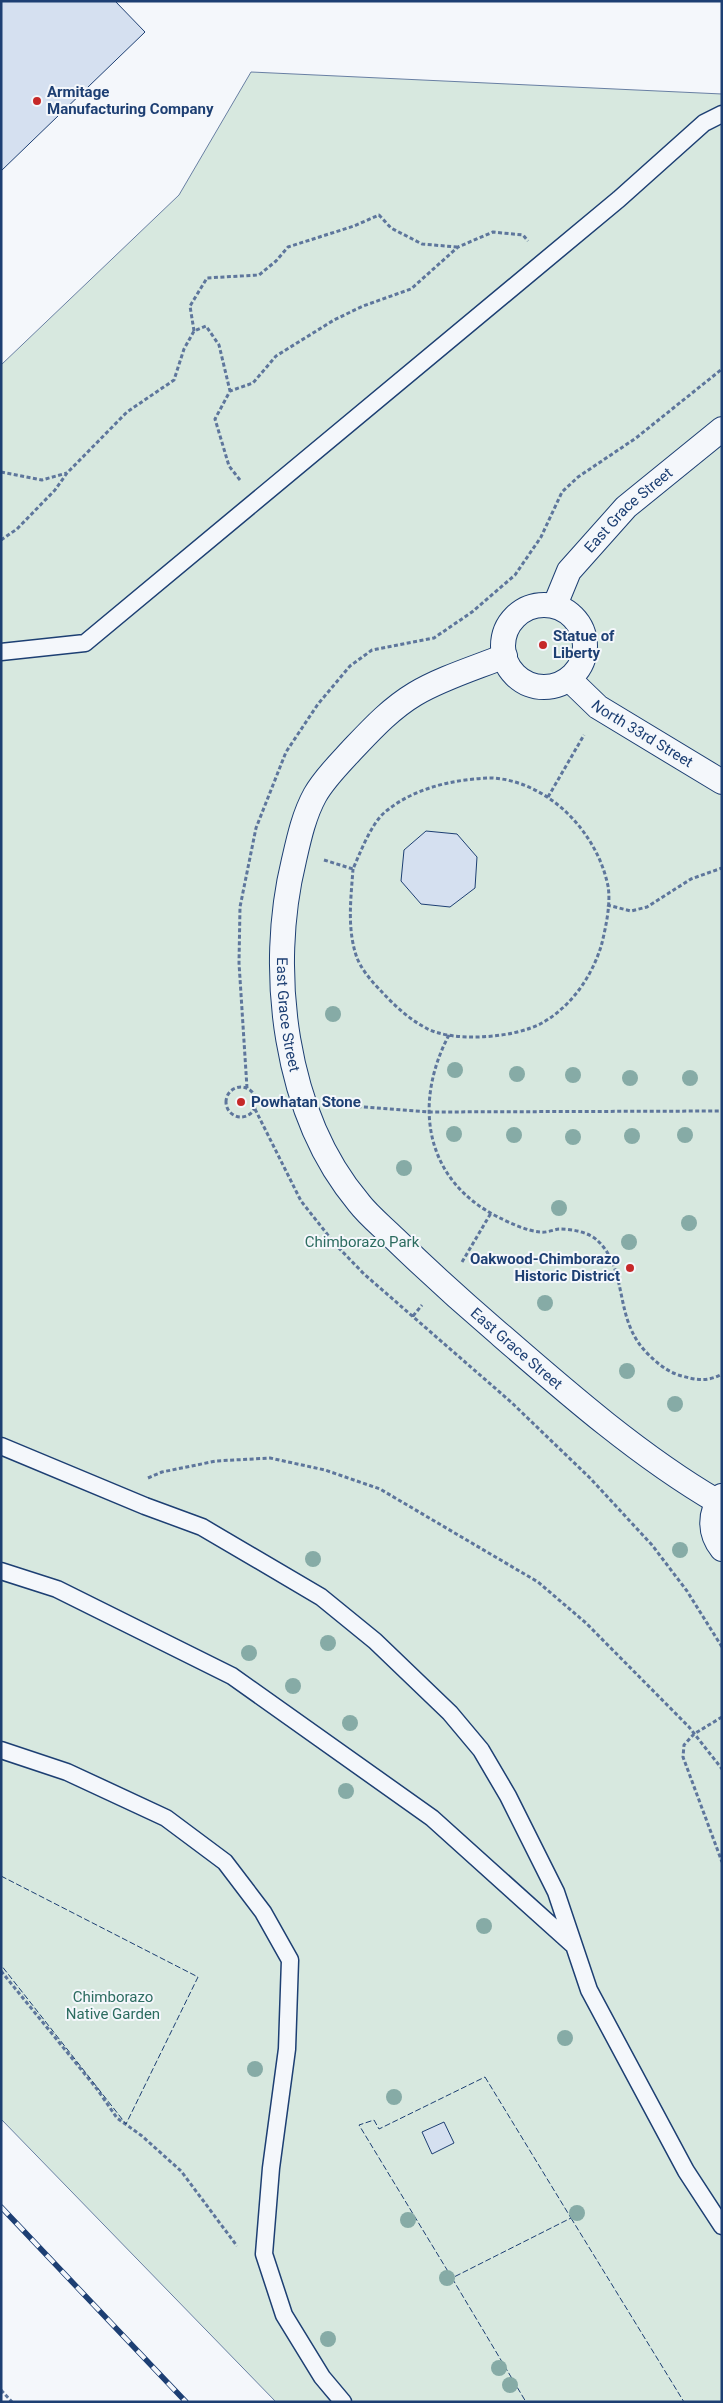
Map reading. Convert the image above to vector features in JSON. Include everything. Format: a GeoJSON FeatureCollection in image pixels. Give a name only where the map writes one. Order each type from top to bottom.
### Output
{"type":"FeatureCollection","features":[{"type":"Feature","properties":{"kind":"street","name":"East Grace Street"},"geometry":{"type":"LineString","coordinates":[[555,605],[569,571],[602,532],[626,507],[722,429]]}},
{"type":"Feature","properties":{"kind":"street"},"geometry":{"type":"LineString","coordinates":[[555,605],[564,609],[579,623],[586,643],[582,663],[569,679],[551,686],[531,685],[514,674],[504,656],[504,634],[515,616],[534,606],[555,605]]}},
{"type":"Feature","properties":{"kind":"street","name":"East Grace Street"},"geometry":{"type":"LineString","coordinates":[[504,656],[460,674],[408,699],[378,722],[337,766],[315,795],[300,833],[290,874],[284,917],[283,986],[289,1050],[304,1103],[324,1151],[358,1202],[437,1280],[566,1392],[688,1484],[720,1499],[713,1514],[712,1529],[717,1543],[722,1549]]}},
{"type":"Feature","properties":{"kind":"street","name":"North 33rd Street"},"geometry":{"type":"LineString","coordinates":[[569,679],[598,707],[722,782]]}},
{"type":"Feature","properties":{"kind":"lane"},"geometry":{"type":"LineString","coordinates":[[1,652],[85,643],[546,260],[704,123],[722,114]]}},
{"type":"Feature","properties":{"kind":"lane"},"geometry":{"type":"LineString","coordinates":[[1,1446],[202,1527],[321,1597],[375,1641],[450,1713],[481,1750],[508,1796],[556,1892],[589,1990],[686,2171],[722,2226]]}},
{"type":"Feature","properties":{"kind":"lane"},"geometry":{"type":"LineString","coordinates":[[1,1571],[57,1589],[232,1676],[432,1818],[574,1946]]}},
{"type":"Feature","properties":{"kind":"lane"},"geometry":{"type":"LineString","coordinates":[[1,1750],[68,1772],[166,1818],[225,1862],[263,1912],[290,1960],[288,2049],[271,2168],[264,2254],[284,2315],[322,2377],[343,2402]]}},
{"type":"Feature","properties":{"kind":"path"},"geometry":{"type":"LineString","coordinates":[[1,540],[16,529],[55,490],[67,473],[127,412],[174,380],[184,349],[194,331],[190,306],[207,278],[259,275],[276,262],[288,247],[354,226],[378,215],[392,228],[422,244],[444,244],[458,247]]}},
{"type":"Feature","properties":{"kind":"path"},"geometry":{"type":"LineString","coordinates":[[230,391],[253,383],[276,356],[334,320],[363,306],[412,289],[458,247],[493,232],[523,235],[546,260]]}},
{"type":"Feature","properties":{"kind":"path"},"geometry":{"type":"LineString","coordinates":[[194,331],[206,326],[219,344],[230,391],[215,419],[229,466],[255,501]]}},
{"type":"Feature","properties":{"kind":"path"},"geometry":{"type":"LineString","coordinates":[[1,472],[42,480],[67,473]]}},
{"type":"Feature","properties":{"kind":"path"},"geometry":{"type":"LineString","coordinates":[[548,798],[581,741]]}},
{"type":"Feature","properties":{"kind":"path"},"geometry":{"type":"LineString","coordinates":[[494,778],[522,786],[548,798],[571,815],[593,846],[608,887],[607,925],[596,965],[570,1001],[542,1023],[506,1035],[449,1035],[427,1029],[398,1009],[373,982],[356,956],[349,919],[354,870],[363,846],[384,813],[423,789],[465,780],[494,778]]}},
{"type":"Feature","properties":{"kind":"path"},"geometry":{"type":"LineString","coordinates":[[316,857],[354,870]]}},
{"type":"Feature","properties":{"kind":"path"},"geometry":{"type":"LineString","coordinates":[[607,905],[630,911],[647,908],[691,879],[722,868]]}},
{"type":"Feature","properties":{"kind":"path"},"geometry":{"type":"LineString","coordinates":[[449,1035],[440,1052],[434,1076],[428,1112],[428,1125],[436,1152],[447,1172],[461,1190],[491,1213],[507,1221],[540,1232],[560,1229],[582,1232],[597,1240],[610,1255],[616,1272],[627,1323],[641,1348],[658,1364],[677,1375],[695,1380],[713,1379],[722,1374]]}},
{"type":"Feature","properties":{"kind":"path"},"geometry":{"type":"LineString","coordinates":[[255,1109],[244,1118],[234,1116],[228,1108],[227,1098],[233,1090],[242,1087],[251,1091],[256,1100],[255,1109],[301,1201],[335,1244],[364,1274],[504,1396],[590,1478],[652,1546],[687,1591],[722,1647]]}},
{"type":"Feature","properties":{"kind":"path"},"geometry":{"type":"LineString","coordinates":[[256,1100],[278,1103]]}},
{"type":"Feature","properties":{"kind":"path"},"geometry":{"type":"LineString","coordinates":[[333,1105],[428,1112],[722,1110]]}},
{"type":"Feature","properties":{"kind":"path"},"geometry":{"type":"LineString","coordinates":[[460,1264],[491,1213]]}},
{"type":"Feature","properties":{"kind":"path"},"geometry":{"type":"LineString","coordinates":[[114,1492],[162,1472],[216,1461],[270,1458],[324,1470],[380,1489],[538,1582],[586,1623],[694,1734],[722,1769]]}},
{"type":"Feature","properties":{"kind":"path"},"geometry":{"type":"LineString","coordinates":[[722,1717],[694,1734],[684,1744],[683,1757],[722,1862]]}},
{"type":"Feature","properties":{"kind":"path"},"geometry":{"type":"LineString","coordinates":[[1,1971],[97,2089],[116,2118],[142,2136],[181,2172],[240,2250]]}},
{"type":"Feature","properties":{"kind":"path"},"geometry":{"type":"LineString","coordinates":[[1,2390],[12,2402]]}},
{"type":"Feature","properties":{"kind":"green space","name":"Chimborazo Park"},"geometry":{"type":"Polygon","coordinates":[[[251,72],[722,94],[722,2402],[276,2402],[1,2119],[1,365],[179,195],[251,72]]]}},
{"type":"Feature","properties":{"kind":"building","name":"Armitage Manufacturing Company"},"geometry":{"type":"Polygon","coordinates":[[[1,1],[115,1],[145,32],[1,171],[1,1]]]}},
{"type":"Feature","properties":{"kind":"building"},"geometry":{"type":"Polygon","coordinates":[[[426,831],[457,834],[477,857],[475,888],[450,907],[421,904],[401,881],[404,850],[426,831]]]}},
{"type":"Feature","properties":{"kind":"building"},"geometry":{"type":"Polygon","coordinates":[[[444,2122],[454,2143],[432,2154],[422,2132],[444,2122]]]}},
{"type":"Feature","properties":{"kind":"railway"},"geometry":{"type":"LineString","coordinates":[[1,2207],[186,2402]]}},
{"type":"Feature","properties":{"kind":"fence"},"geometry":{"type":"LineString","coordinates":[[1,1876],[198,1977],[126,2124],[1,1965]]}},
{"type":"Feature","properties":{"kind":"fence"},"geometry":{"type":"LineString","coordinates":[[485,2077],[571,2218],[452,2278],[359,2125],[374,2120],[379,2129],[485,2077]]}},
{"type":"Feature","properties":{"kind":"fence"},"geometry":{"type":"LineString","coordinates":[[571,2218],[684,2402]]}},
{"type":"Feature","properties":{"kind":"fence"},"geometry":{"type":"LineString","coordinates":[[452,2278],[526,2402]]}},
{"type":"Feature","properties":{"kind":"place","name":"Armitage Manufacturing Company"},"geometry":{"type":"Point","coordinates":[37,101]}},
{"type":"Feature","properties":{"kind":"place","name":"Statue of Liberty"},"geometry":{"type":"Point","coordinates":[543,645]}},
{"type":"Feature","properties":{"kind":"place","name":"Powhatan Stone"},"geometry":{"type":"Point","coordinates":[241,1102]}},
{"type":"Feature","properties":{"kind":"place","name":"Oakwood-Chimborazo Historic District"},"geometry":{"type":"Point","coordinates":[630,1268]}},
{"type":"Feature","properties":{"kind":"park label","name":"Chimborazo Native Garden"},"geometry":{"type":"Point","coordinates":[113,2006]}}]}
